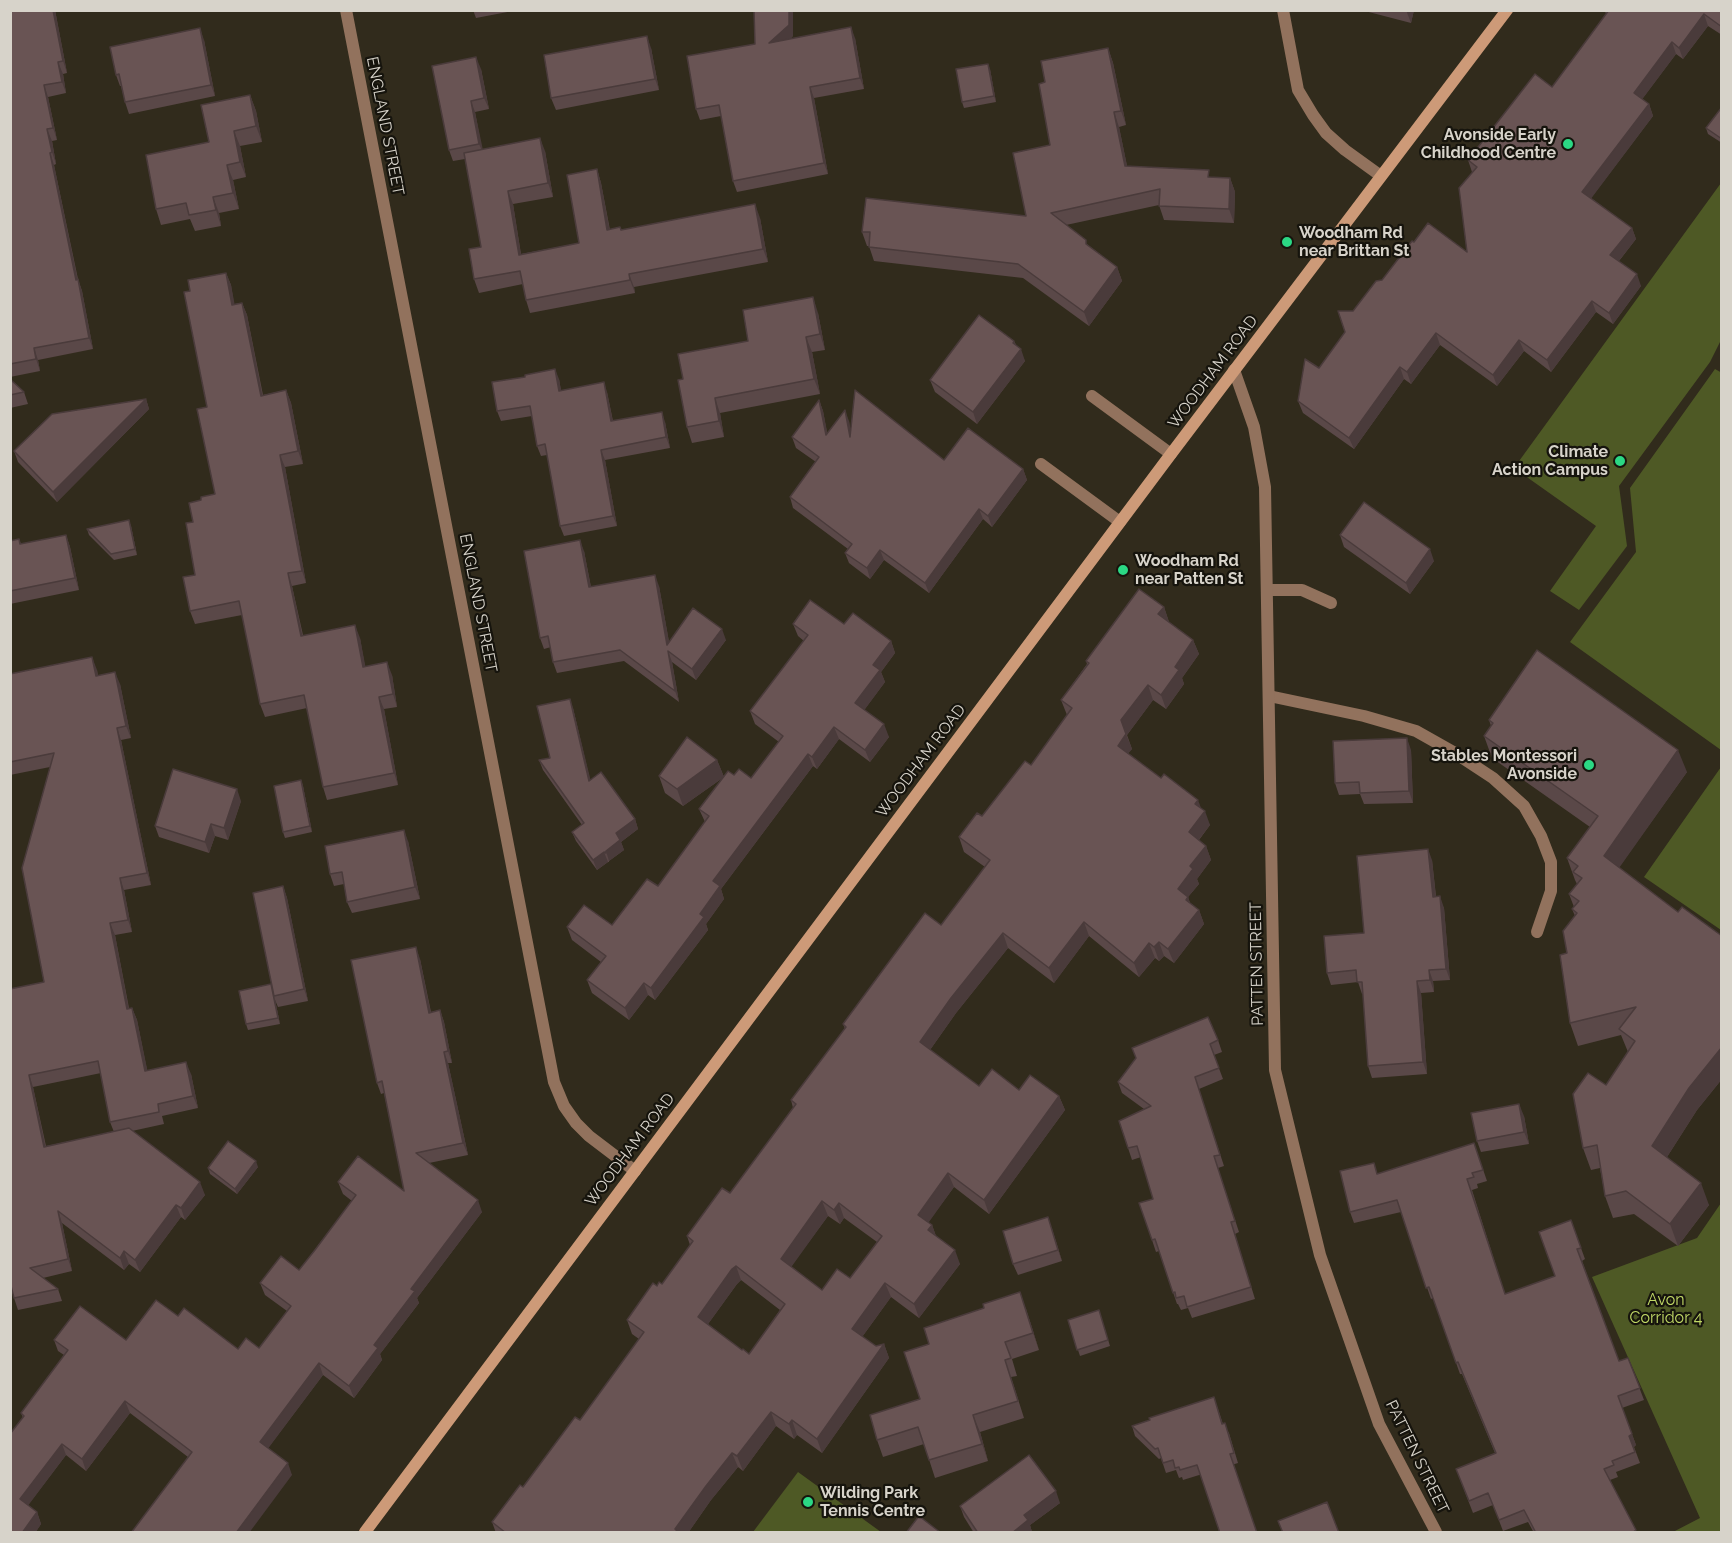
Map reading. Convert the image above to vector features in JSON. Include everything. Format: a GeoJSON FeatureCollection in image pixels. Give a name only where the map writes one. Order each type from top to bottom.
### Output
{"type":"FeatureCollection","features":[{"type":"Feature","properties":{"kind":"main road","name":"WOODHAM ROAD"},"geometry":{"type":"LineString","coordinates":[[365,1533],[1120,522],[1507,10]]}},
{"type":"Feature","properties":{"kind":"street","name":"ENGLAND STREET"},"geometry":{"type":"LineString","coordinates":[[346,10],[554,1082],[564,1106],[576,1123],[634,1171]]}},
{"type":"Feature","properties":{"kind":"street"},"geometry":{"type":"LineString","coordinates":[[1283,10],[1299,90],[1313,115],[1326,133],[1381,176]]}},
{"type":"Feature","properties":{"kind":"street","name":"PATTEN STREET"},"geometry":{"type":"LineString","coordinates":[[1234,370],[1254,428],[1265,487],[1275,1070],[1327,1278],[1379,1424],[1436,1533]]}},
{"type":"Feature","properties":{"kind":"street"},"geometry":{"type":"LineString","coordinates":[[1092,396],[1171,454]]}},
{"type":"Feature","properties":{"kind":"street"},"geometry":{"type":"LineString","coordinates":[[1041,464],[1120,522]]}},
{"type":"Feature","properties":{"kind":"street"},"geometry":{"type":"LineString","coordinates":[[1267,590],[1302,590],[1331,603]]}},
{"type":"Feature","properties":{"kind":"street"},"geometry":{"type":"LineString","coordinates":[[1269,696],[1364,716],[1416,731],[1455,753],[1492,778],[1524,806],[1541,836],[1551,862],[1551,891],[1537,932]]}},
{"type":"Feature","properties":{"kind":"green space"},"geometry":{"type":"Polygon","coordinates":[[[1721,183],[1721,340],[1710,362],[1619,486],[1627,546],[1579,610],[1550,591],[1596,526],[1514,468],[1721,183]]]}},
{"type":"Feature","properties":{"kind":"green space"},"geometry":{"type":"Polygon","coordinates":[[[1715,369],[1722,373],[1721,750],[1570,642],[1636,552],[1630,488],[1715,369]]]}},
{"type":"Feature","properties":{"kind":"green space"},"geometry":{"type":"Polygon","coordinates":[[[1721,767],[1722,930],[1644,877],[1721,767]]]}},
{"type":"Feature","properties":{"kind":"green space","name":"Avon Corridor 4"},"geometry":{"type":"Polygon","coordinates":[[[1721,1203],[1721,1532],[1673,1532],[1700,1518],[1592,1277],[1697,1238],[1721,1203]]]}},
{"type":"Feature","properties":{"kind":"green space","name":"Wilding Park Tennis Centre"},"geometry":{"type":"Polygon","coordinates":[[[798,1472],[881,1532],[753,1532],[798,1472]]]}},
{"type":"Feature","properties":{"kind":"building"},"geometry":{"type":"Polygon","coordinates":[[[10,10],[53,10],[63,61],[58,62],[62,82],[44,85],[53,128],[47,129],[89,338],[34,348],[36,359],[10,364],[10,10]]]}},
{"type":"Feature","properties":{"kind":"building"},"geometry":{"type":"Polygon","coordinates":[[[754,10],[789,10],[789,25],[769,43],[851,27],[860,78],[810,87],[824,163],[733,181],[719,105],[696,109],[687,56],[755,44],[754,10]]]}},
{"type":"Feature","properties":{"kind":"building"},"geometry":{"type":"Polygon","coordinates":[[[1609,10],[1722,10],[1722,27],[1704,14],[1679,48],[1672,42],[1634,93],[1649,104],[1582,192],[1632,228],[1610,255],[1637,274],[1609,313],[1592,301],[1547,360],[1519,340],[1493,375],[1436,333],[1407,372],[1400,367],[1349,438],[1298,401],[1305,359],[1319,368],[1345,332],[1338,311],[1353,311],[1376,281],[1382,280],[1428,223],[1467,252],[1459,188],[1477,167],[1468,160],[1535,74],[1552,87],[1609,10]]]}},
{"type":"Feature","properties":{"kind":"building"},"geometry":{"type":"Polygon","coordinates":[[[200,28],[211,85],[125,102],[110,47],[200,28]]]}},
{"type":"Feature","properties":{"kind":"building"},"geometry":{"type":"Polygon","coordinates":[[[647,36],[655,79],[551,98],[544,55],[647,36]]]}},
{"type":"Feature","properties":{"kind":"building"},"geometry":{"type":"Polygon","coordinates":[[[1108,48],[1121,111],[1114,112],[1125,166],[1209,170],[1208,177],[1230,178],[1229,209],[1159,206],[1160,189],[1051,213],[1086,240],[1086,244],[1117,267],[1084,312],[1018,264],[869,247],[870,232],[862,232],[866,198],[1026,216],[1013,153],[1050,145],[1039,84],[1045,82],[1041,61],[1108,48]]]}},
{"type":"Feature","properties":{"kind":"building"},"geometry":{"type":"Polygon","coordinates":[[[476,57],[484,98],[471,101],[479,144],[449,150],[432,66],[476,57]]]}},
{"type":"Feature","properties":{"kind":"building"},"geometry":{"type":"Polygon","coordinates":[[[988,64],[994,96],[962,102],[956,69],[988,64]]]}},
{"type":"Feature","properties":{"kind":"building"},"geometry":{"type":"Polygon","coordinates":[[[250,95],[256,126],[234,131],[240,162],[227,165],[233,193],[213,197],[216,210],[189,215],[186,203],[156,209],[146,155],[209,142],[201,105],[250,95]]]}},
{"type":"Feature","properties":{"kind":"building"},"geometry":{"type":"Polygon","coordinates":[[[1722,107],[1722,139],[1706,128],[1722,107]]]}},
{"type":"Feature","properties":{"kind":"building"},"geometry":{"type":"Polygon","coordinates":[[[540,138],[548,183],[508,191],[519,255],[579,243],[567,175],[597,169],[607,230],[620,227],[621,230],[755,204],[763,249],[629,274],[630,280],[526,300],[520,271],[474,279],[469,249],[481,247],[464,153],[540,138]]]}},
{"type":"Feature","properties":{"kind":"building"},"geometry":{"type":"Polygon","coordinates":[[[226,273],[232,305],[242,303],[261,396],[286,390],[298,451],[280,455],[302,571],[288,573],[301,636],[355,625],[363,667],[387,662],[393,694],[379,697],[394,773],[323,787],[304,695],[260,704],[239,601],[190,611],[183,577],[195,575],[186,523],[193,522],[189,503],[215,494],[197,409],[207,407],[184,292],[190,291],[188,280],[226,273]]]}},
{"type":"Feature","properties":{"kind":"building"},"geometry":{"type":"Polygon","coordinates":[[[813,297],[820,334],[806,337],[814,379],[715,398],[719,421],[687,427],[678,380],[683,379],[678,354],[748,341],[743,310],[813,297]]]}},
{"type":"Feature","properties":{"kind":"building"},"geometry":{"type":"Polygon","coordinates":[[[979,315],[1014,341],[1013,343],[1021,349],[973,412],[930,380],[979,315]]]}},
{"type":"Feature","properties":{"kind":"building"},"geometry":{"type":"Polygon","coordinates":[[[555,369],[559,391],[604,382],[611,421],[662,412],[666,437],[601,450],[613,516],[560,526],[545,444],[537,446],[530,406],[497,411],[492,382],[555,369]]]}},
{"type":"Feature","properties":{"kind":"building"},"geometry":{"type":"Polygon","coordinates":[[[10,379],[24,392],[10,395],[10,379]]]}},
{"type":"Feature","properties":{"kind":"building"},"geometry":{"type":"Polygon","coordinates":[[[855,390],[944,460],[968,428],[1023,469],[988,516],[979,509],[925,583],[880,550],[867,568],[845,553],[852,544],[790,497],[819,457],[792,437],[819,400],[826,435],[845,410],[850,437],[855,390]]]}},
{"type":"Feature","properties":{"kind":"building"},"geometry":{"type":"Polygon","coordinates":[[[146,399],[53,492],[14,451],[52,414],[146,399]]]}},
{"type":"Feature","properties":{"kind":"building"},"geometry":{"type":"Polygon","coordinates":[[[1364,502],[1430,549],[1406,583],[1340,535],[1364,502]]]}},
{"type":"Feature","properties":{"kind":"building"},"geometry":{"type":"Polygon","coordinates":[[[129,520],[135,549],[111,554],[87,529],[129,520]]]}},
{"type":"Feature","properties":{"kind":"building"},"geometry":{"type":"Polygon","coordinates":[[[66,535],[75,578],[10,591],[10,541],[19,539],[20,544],[66,535]]]}},
{"type":"Feature","properties":{"kind":"building"},"geometry":{"type":"Polygon","coordinates":[[[580,540],[589,587],[655,575],[667,645],[693,608],[722,629],[692,669],[668,651],[675,691],[620,650],[553,662],[548,636],[540,638],[524,551],[580,540]]]}},
{"type":"Feature","properties":{"kind":"building"},"geometry":{"type":"Polygon","coordinates":[[[1139,589],[1164,607],[1158,614],[1193,640],[1175,667],[1179,670],[1161,695],[1148,685],[1121,720],[1126,734],[1118,746],[1161,778],[1164,774],[1198,800],[1195,804],[1205,811],[1189,832],[1206,846],[1190,866],[1193,869],[1178,889],[1188,897],[1186,900],[1199,910],[1168,949],[1159,942],[1154,947],[1149,943],[1134,963],[1084,922],[1049,968],[1003,933],[951,998],[920,1042],[979,1086],[992,1069],[1019,1090],[1030,1075],[1059,1096],[984,1200],[948,1173],[918,1215],[932,1225],[928,1230],[955,1250],[914,1304],[885,1283],[852,1329],[876,1346],[884,1344],[817,1439],[792,1420],[789,1424],[771,1412],[737,1456],[732,1453],[706,1486],[675,1529],[679,1533],[506,1533],[492,1522],[520,1485],[523,1487],[575,1417],[580,1420],[644,1332],[627,1320],[653,1283],[657,1286],[659,1282],[662,1284],[693,1241],[687,1236],[722,1188],[730,1193],[796,1104],[791,1100],[846,1027],[843,1024],[925,913],[941,925],[990,860],[959,837],[977,813],[982,816],[1025,761],[1031,765],[1072,708],[1061,700],[1089,663],[1086,661],[1139,589]],[[822,1201],[781,1259],[822,1290],[837,1269],[850,1278],[882,1236],[839,1203],[834,1210],[822,1201]],[[736,1266],[698,1317],[749,1354],[785,1304],[736,1266]]]}},
{"type":"Feature","properties":{"kind":"building"},"geometry":{"type":"Polygon","coordinates":[[[810,600],[844,624],[853,613],[891,641],[873,665],[880,670],[855,703],[884,724],[865,750],[834,727],[812,757],[808,754],[713,881],[720,886],[700,914],[704,917],[651,988],[644,983],[625,1008],[587,980],[606,956],[567,927],[584,905],[612,925],[647,879],[658,886],[709,816],[699,809],[728,771],[734,775],[739,769],[751,778],[783,736],[750,711],[808,635],[793,624],[810,600]]]}},
{"type":"Feature","properties":{"kind":"building"},"geometry":{"type":"Polygon","coordinates":[[[1537,650],[1678,750],[1604,856],[1678,912],[1682,907],[1722,936],[1722,1047],[1689,1088],[1652,1146],[1701,1183],[1670,1224],[1626,1191],[1605,1196],[1597,1145],[1583,1148],[1573,1094],[1588,1073],[1606,1085],[1635,1041],[1619,1029],[1636,1007],[1570,1023],[1560,955],[1567,953],[1563,931],[1577,913],[1572,909],[1579,901],[1569,894],[1582,878],[1573,872],[1578,866],[1567,858],[1598,816],[1484,736],[1493,723],[1489,720],[1537,650]]]}},
{"type":"Feature","properties":{"kind":"building"},"geometry":{"type":"Polygon","coordinates":[[[92,657],[96,676],[115,672],[126,726],[117,728],[147,873],[120,878],[128,920],[110,923],[127,1009],[132,1008],[145,1071],[186,1062],[193,1096],[158,1104],[159,1112],[110,1122],[98,1061],[29,1075],[44,1147],[129,1128],[200,1182],[181,1208],[176,1205],[135,1260],[124,1251],[120,1258],[58,1211],[68,1259],[30,1268],[58,1289],[14,1298],[10,1282],[10,989],[44,982],[22,868],[54,753],[10,762],[10,674],[92,657]]]}},
{"type":"Feature","properties":{"kind":"building"},"geometry":{"type":"Polygon","coordinates":[[[570,699],[589,781],[601,772],[635,819],[616,833],[620,840],[606,853],[604,852],[593,860],[572,832],[584,823],[539,760],[550,758],[537,706],[570,699]]]}},
{"type":"Feature","properties":{"kind":"building"},"geometry":{"type":"Polygon","coordinates":[[[687,737],[717,760],[677,789],[659,776],[687,737]]]}},
{"type":"Feature","properties":{"kind":"building"},"geometry":{"type":"Polygon","coordinates":[[[1407,738],[1409,791],[1360,793],[1359,782],[1335,783],[1333,741],[1407,738]]]}},
{"type":"Feature","properties":{"kind":"building"},"geometry":{"type":"Polygon","coordinates":[[[173,769],[237,789],[224,828],[211,824],[205,842],[155,826],[173,769]]]}},
{"type":"Feature","properties":{"kind":"building"},"geometry":{"type":"Polygon","coordinates":[[[301,780],[310,826],[283,832],[274,786],[301,780]]]}},
{"type":"Feature","properties":{"kind":"building"},"geometry":{"type":"Polygon","coordinates":[[[404,830],[415,887],[347,902],[342,872],[330,874],[325,846],[404,830]]]}},
{"type":"Feature","properties":{"kind":"building"},"geometry":{"type":"Polygon","coordinates":[[[1428,849],[1433,897],[1440,896],[1446,969],[1429,970],[1430,980],[1417,981],[1423,1062],[1368,1066],[1362,982],[1357,982],[1356,970],[1327,973],[1324,936],[1364,933],[1357,856],[1428,849]]]}},
{"type":"Feature","properties":{"kind":"building"},"geometry":{"type":"Polygon","coordinates":[[[283,886],[304,989],[274,996],[253,893],[283,886]]]}},
{"type":"Feature","properties":{"kind":"building"},"geometry":{"type":"Polygon","coordinates":[[[416,947],[429,1013],[440,1010],[448,1051],[444,1052],[463,1143],[416,1153],[478,1200],[411,1289],[415,1291],[374,1345],[378,1348],[349,1386],[319,1363],[260,1442],[288,1463],[236,1533],[131,1533],[192,1452],[125,1401],[82,1459],[62,1444],[20,1499],[37,1512],[22,1533],[10,1533],[10,1434],[24,1416],[21,1413],[68,1350],[54,1340],[80,1306],[126,1340],[156,1300],[178,1316],[184,1308],[238,1349],[246,1338],[259,1348],[291,1306],[260,1283],[281,1256],[299,1270],[315,1250],[356,1195],[338,1182],[358,1156],[404,1191],[382,1081],[377,1083],[351,960],[416,947]]]}},
{"type":"Feature","properties":{"kind":"building"},"geometry":{"type":"Polygon","coordinates":[[[271,984],[278,1018],[246,1024],[239,991],[271,984]]]}},
{"type":"Feature","properties":{"kind":"building"},"geometry":{"type":"Polygon","coordinates":[[[1208,1017],[1218,1040],[1210,1044],[1219,1068],[1195,1077],[1220,1155],[1214,1156],[1235,1221],[1231,1222],[1251,1287],[1187,1307],[1184,1296],[1176,1298],[1175,1292],[1173,1293],[1155,1239],[1152,1240],[1139,1203],[1153,1199],[1137,1146],[1128,1148],[1119,1121],[1151,1106],[1118,1082],[1136,1058],[1132,1048],[1208,1017]]]}},
{"type":"Feature","properties":{"kind":"building"},"geometry":{"type":"Polygon","coordinates":[[[1519,1104],[1524,1132],[1477,1141],[1471,1113],[1519,1104]]]}},
{"type":"Feature","properties":{"kind":"building"},"geometry":{"type":"Polygon","coordinates":[[[228,1141],[256,1161],[235,1189],[208,1168],[228,1141]]]}},
{"type":"Feature","properties":{"kind":"building"},"geometry":{"type":"Polygon","coordinates":[[[1474,1143],[1483,1170],[1472,1173],[1474,1177],[1467,1179],[1505,1294],[1555,1276],[1539,1232],[1571,1220],[1581,1248],[1577,1249],[1619,1361],[1628,1358],[1640,1388],[1618,1396],[1632,1434],[1629,1436],[1635,1452],[1612,1461],[1614,1465],[1604,1469],[1636,1530],[1632,1533],[1536,1533],[1524,1510],[1499,1520],[1488,1493],[1469,1501],[1456,1469],[1496,1453],[1458,1362],[1456,1363],[1429,1287],[1426,1288],[1397,1200],[1350,1212],[1340,1171],[1374,1163],[1377,1174],[1474,1143]]]}},
{"type":"Feature","properties":{"kind":"building"},"geometry":{"type":"Polygon","coordinates":[[[1048,1217],[1058,1250],[1013,1264],[1003,1231],[1048,1217]]]}},
{"type":"Feature","properties":{"kind":"building"},"geometry":{"type":"Polygon","coordinates":[[[1020,1292],[1033,1333],[1005,1342],[1011,1358],[1005,1360],[1018,1401],[973,1415],[982,1444],[929,1460],[918,1427],[877,1440],[870,1415],[920,1399],[904,1352],[929,1344],[924,1328],[984,1308],[983,1304],[1020,1292]]]}},
{"type":"Feature","properties":{"kind":"building"},"geometry":{"type":"Polygon","coordinates":[[[1099,1310],[1108,1340],[1077,1350],[1068,1320],[1099,1310]]]}},
{"type":"Feature","properties":{"kind":"building"},"geometry":{"type":"Polygon","coordinates":[[[1214,1397],[1222,1424],[1225,1423],[1234,1453],[1230,1454],[1257,1533],[1220,1533],[1197,1465],[1180,1470],[1179,1467],[1175,1468],[1173,1460],[1163,1463],[1158,1448],[1155,1449],[1132,1426],[1150,1420],[1149,1418],[1214,1397]]]}},
{"type":"Feature","properties":{"kind":"building"},"geometry":{"type":"Polygon","coordinates":[[[1029,1455],[1056,1491],[1024,1515],[1028,1520],[1012,1533],[978,1533],[960,1506],[1029,1455]]]}},
{"type":"Feature","properties":{"kind":"building"},"geometry":{"type":"Polygon","coordinates":[[[1327,1502],[1339,1533],[1283,1533],[1278,1521],[1327,1502]]]}},
{"type":"Feature","properties":{"kind":"building"},"geometry":{"type":"Polygon","coordinates":[[[919,1516],[941,1533],[906,1533],[919,1516]]]}},
{"type":"Feature","properties":{"kind":"place","name":"Avonside Early Childhood Centre"},"geometry":{"type":"Point","coordinates":[1568,144]}},
{"type":"Feature","properties":{"kind":"place","name":"Woodham Rd near Brittan St"},"geometry":{"type":"Point","coordinates":[1287,242]}},
{"type":"Feature","properties":{"kind":"place","name":"Climate Action Campus"},"geometry":{"type":"Point","coordinates":[1620,461]}},
{"type":"Feature","properties":{"kind":"place","name":"Woodham Rd near Patten St"},"geometry":{"type":"Point","coordinates":[1123,570]}},
{"type":"Feature","properties":{"kind":"place","name":"Stables Montessori Avonside"},"geometry":{"type":"Point","coordinates":[1589,765]}},
{"type":"Feature","properties":{"kind":"place","name":"Wilding Park Tennis Centre"},"geometry":{"type":"Point","coordinates":[808,1502]}}]}
